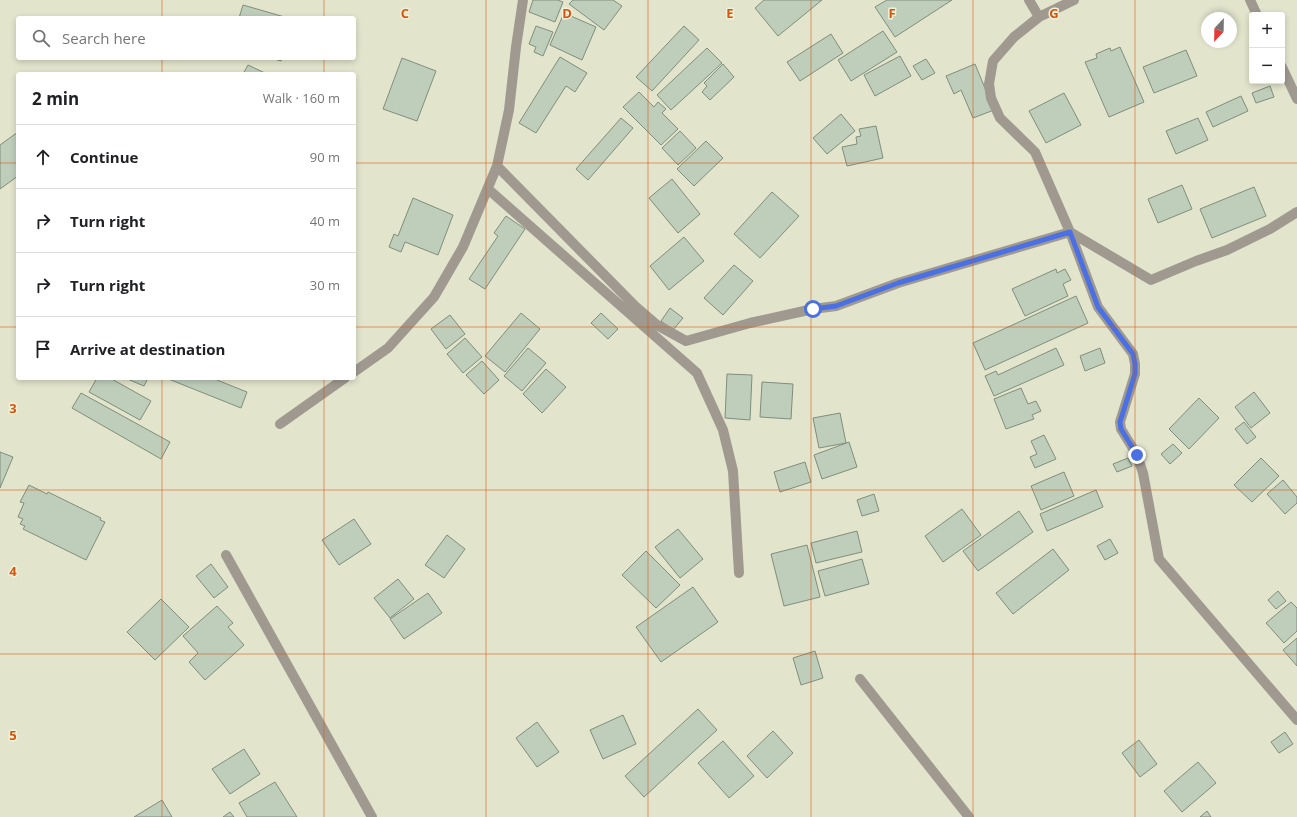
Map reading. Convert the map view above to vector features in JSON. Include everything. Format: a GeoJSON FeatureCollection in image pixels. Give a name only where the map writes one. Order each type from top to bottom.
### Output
{"type":"FeatureCollection","features":[{"type":"Feature","properties":{"kind":"street"},"geometry":{"type":"LineString","coordinates":[[356,371],[388,348],[434,297],[463,247],[497,166],[509,110],[523,0]]}},
{"type":"Feature","properties":{"kind":"street"},"geometry":{"type":"LineString","coordinates":[[1029,0],[1039,17]]}},
{"type":"Feature","properties":{"kind":"street"},"geometry":{"type":"LineString","coordinates":[[1074,0],[1039,17],[1014,37],[993,61],[989,84],[991,98],[1000,118],[1035,152],[1070,232],[1098,307],[1133,354],[1135,374],[1120,422],[1121,429],[1137,455],[1143,473],[1159,559],[1297,720]]}},
{"type":"Feature","properties":{"kind":"street"},"geometry":{"type":"LineString","coordinates":[[1250,0],[1256,12]]}},
{"type":"Feature","properties":{"kind":"street"},"geometry":{"type":"LineString","coordinates":[[1285,73],[1297,99]]}},
{"type":"Feature","properties":{"kind":"street"},"geometry":{"type":"LineString","coordinates":[[497,166],[635,306],[657,325],[686,340],[750,322],[813,309],[836,306],[898,283],[1070,232],[1151,280],[1227,250],[1270,229],[1297,212]]}},
{"type":"Feature","properties":{"kind":"street"},"geometry":{"type":"LineString","coordinates":[[488,189],[697,373],[723,430],[733,471],[738,573]]}},
{"type":"Feature","properties":{"kind":"street"},"geometry":{"type":"LineString","coordinates":[[280,424],[342,380]]}},
{"type":"Feature","properties":{"kind":"street"},"geometry":{"type":"LineString","coordinates":[[226,555],[372,817]]}},
{"type":"Feature","properties":{"kind":"street"},"geometry":{"type":"LineString","coordinates":[[860,680],[969,817]]}},
{"type":"Feature","properties":{"kind":"building"},"geometry":{"type":"Polygon","coordinates":[[[533,0],[558,0],[563,2],[555,22],[529,12],[533,0]]]}},
{"type":"Feature","properties":{"kind":"building"},"geometry":{"type":"Polygon","coordinates":[[[573,0],[613,0],[622,6],[604,30],[569,4],[573,0]]]}},
{"type":"Feature","properties":{"kind":"building"},"geometry":{"type":"Polygon","coordinates":[[[764,0],[822,0],[778,36],[755,8],[764,0]]]}},
{"type":"Feature","properties":{"kind":"building"},"geometry":{"type":"Polygon","coordinates":[[[887,0],[952,0],[895,37],[875,7],[887,0]]]}},
{"type":"Feature","properties":{"kind":"building"},"geometry":{"type":"Polygon","coordinates":[[[243,5],[281,16],[240,16],[243,5]]]}},
{"type":"Feature","properties":{"kind":"building"},"geometry":{"type":"Polygon","coordinates":[[[564,13],[596,27],[582,60],[550,45],[564,13]]]}},
{"type":"Feature","properties":{"kind":"building"},"geometry":{"type":"Polygon","coordinates":[[[536,26],[553,32],[543,56],[534,52],[536,47],[529,44],[536,26]]]}},
{"type":"Feature","properties":{"kind":"building"},"geometry":{"type":"Polygon","coordinates":[[[684,26],[699,40],[652,91],[636,77],[684,26]]]}},
{"type":"Feature","properties":{"kind":"building"},"geometry":{"type":"Polygon","coordinates":[[[883,31],[897,52],[851,81],[838,60],[883,31]]]}},
{"type":"Feature","properties":{"kind":"building"},"geometry":{"type":"Polygon","coordinates":[[[831,34],[843,53],[800,81],[787,62],[831,34]]]}},
{"type":"Feature","properties":{"kind":"building"},"geometry":{"type":"Polygon","coordinates":[[[1120,47],[1144,102],[1109,117],[1085,62],[1097,58],[1096,54],[1110,48],[1111,51],[1120,47]]]}},
{"type":"Feature","properties":{"kind":"building"},"geometry":{"type":"Polygon","coordinates":[[[707,48],[722,63],[671,110],[657,95],[707,48]]]}},
{"type":"Feature","properties":{"kind":"building"},"geometry":{"type":"Polygon","coordinates":[[[1186,50],[1197,76],[1154,93],[1143,67],[1186,50]]]}},
{"type":"Feature","properties":{"kind":"building"},"geometry":{"type":"Polygon","coordinates":[[[900,56],[911,76],[875,96],[864,75],[900,56]]]}},
{"type":"Feature","properties":{"kind":"building"},"geometry":{"type":"Polygon","coordinates":[[[560,57],[587,73],[575,92],[566,86],[536,133],[519,123],[560,57]]]}},
{"type":"Feature","properties":{"kind":"building"},"geometry":{"type":"Polygon","coordinates":[[[402,58],[436,71],[417,121],[383,109],[402,58]]]}},
{"type":"Feature","properties":{"kind":"building"},"geometry":{"type":"Polygon","coordinates":[[[926,59],[935,73],[922,80],[913,66],[926,59]]]}},
{"type":"Feature","properties":{"kind":"building"},"geometry":{"type":"Polygon","coordinates":[[[723,64],[734,77],[710,100],[702,92],[707,86],[704,83],[723,64]]]}},
{"type":"Feature","properties":{"kind":"building"},"geometry":{"type":"Polygon","coordinates":[[[975,64],[994,110],[973,118],[961,90],[954,94],[946,76],[975,64]]]}},
{"type":"Feature","properties":{"kind":"building"},"geometry":{"type":"Polygon","coordinates":[[[248,65],[263,72],[244,72],[248,65]]]}},
{"type":"Feature","properties":{"kind":"building"},"geometry":{"type":"Polygon","coordinates":[[[1270,86],[1274,97],[1256,103],[1252,93],[1270,86]]]}},
{"type":"Feature","properties":{"kind":"building"},"geometry":{"type":"Polygon","coordinates":[[[639,92],[654,107],[658,102],[666,109],[662,113],[678,129],[661,145],[623,107],[639,92]]]}},
{"type":"Feature","properties":{"kind":"building"},"geometry":{"type":"Polygon","coordinates":[[[1064,93],[1081,125],[1046,143],[1029,111],[1064,93]]]}},
{"type":"Feature","properties":{"kind":"building"},"geometry":{"type":"Polygon","coordinates":[[[1241,96],[1248,111],[1213,127],[1206,112],[1241,96]]]}},
{"type":"Feature","properties":{"kind":"building"},"geometry":{"type":"Polygon","coordinates":[[[841,114],[855,131],[827,154],[813,138],[841,114]]]}},
{"type":"Feature","properties":{"kind":"building"},"geometry":{"type":"Polygon","coordinates":[[[621,118],[633,128],[588,180],[576,169],[621,118]]]}},
{"type":"Feature","properties":{"kind":"building"},"geometry":{"type":"Polygon","coordinates":[[[1198,118],[1208,140],[1176,154],[1166,131],[1198,118]]]}},
{"type":"Feature","properties":{"kind":"building"},"geometry":{"type":"Polygon","coordinates":[[[876,126],[883,158],[847,166],[842,147],[857,144],[856,137],[861,136],[859,129],[876,126]]]}},
{"type":"Feature","properties":{"kind":"building"},"geometry":{"type":"Polygon","coordinates":[[[680,131],[696,148],[678,165],[662,148],[680,131]]]}},
{"type":"Feature","properties":{"kind":"building"},"geometry":{"type":"Polygon","coordinates":[[[16,133],[16,177],[0,189],[0,145],[16,133]]]}},
{"type":"Feature","properties":{"kind":"building"},"geometry":{"type":"Polygon","coordinates":[[[706,141],[723,158],[694,186],[677,169],[706,141]]]}},
{"type":"Feature","properties":{"kind":"building"},"geometry":{"type":"Polygon","coordinates":[[[672,179],[700,214],[678,233],[649,198],[672,179]]]}},
{"type":"Feature","properties":{"kind":"building"},"geometry":{"type":"Polygon","coordinates":[[[1182,185],[1192,209],[1158,223],[1148,199],[1182,185]]]}},
{"type":"Feature","properties":{"kind":"building"},"geometry":{"type":"Polygon","coordinates":[[[1254,187],[1266,216],[1212,238],[1200,209],[1254,187]]]}},
{"type":"Feature","properties":{"kind":"building"},"geometry":{"type":"Polygon","coordinates":[[[772,192],[799,216],[760,258],[734,234],[772,192]]]}},
{"type":"Feature","properties":{"kind":"building"},"geometry":{"type":"Polygon","coordinates":[[[413,198],[453,215],[438,255],[405,242],[401,252],[389,247],[394,234],[398,236],[413,198]]]}},
{"type":"Feature","properties":{"kind":"building"},"geometry":{"type":"Polygon","coordinates":[[[506,216],[525,229],[485,289],[469,279],[498,236],[494,233],[506,216]]]}},
{"type":"Feature","properties":{"kind":"building"},"geometry":{"type":"Polygon","coordinates":[[[684,237],[704,261],[669,290],[650,266],[684,237]]]}},
{"type":"Feature","properties":{"kind":"building"},"geometry":{"type":"Polygon","coordinates":[[[734,265],[753,281],[723,315],[704,298],[734,265]]]}},
{"type":"Feature","properties":{"kind":"building"},"geometry":{"type":"Polygon","coordinates":[[[1056,269],[1057,273],[1065,269],[1071,280],[1063,284],[1068,296],[1025,316],[1012,289],[1056,269]]]}},
{"type":"Feature","properties":{"kind":"building"},"geometry":{"type":"Polygon","coordinates":[[[1076,296],[1088,323],[985,370],[973,343],[1076,296]]]}},
{"type":"Feature","properties":{"kind":"building"},"geometry":{"type":"Polygon","coordinates":[[[670,308],[683,318],[673,330],[661,321],[670,308]]]}},
{"type":"Feature","properties":{"kind":"building"},"geometry":{"type":"Polygon","coordinates":[[[521,313],[540,329],[505,372],[485,356],[521,313]]]}},
{"type":"Feature","properties":{"kind":"building"},"geometry":{"type":"Polygon","coordinates":[[[601,313],[618,329],[608,339],[591,323],[601,313]]]}},
{"type":"Feature","properties":{"kind":"building"},"geometry":{"type":"Polygon","coordinates":[[[450,315],[465,334],[446,349],[431,329],[450,315]]]}},
{"type":"Feature","properties":{"kind":"building"},"geometry":{"type":"Polygon","coordinates":[[[465,338],[482,357],[463,373],[447,354],[465,338]]]}},
{"type":"Feature","properties":{"kind":"building"},"geometry":{"type":"Polygon","coordinates":[[[528,348],[546,363],[522,391],[504,376],[528,348]]]}},
{"type":"Feature","properties":{"kind":"building"},"geometry":{"type":"Polygon","coordinates":[[[1056,348],[1064,365],[994,396],[985,376],[996,371],[998,375],[1056,348]]]}},
{"type":"Feature","properties":{"kind":"building"},"geometry":{"type":"Polygon","coordinates":[[[1100,348],[1105,363],[1085,371],[1080,356],[1100,348]]]}},
{"type":"Feature","properties":{"kind":"building"},"geometry":{"type":"Polygon","coordinates":[[[482,361],[499,380],[484,394],[466,375],[482,361]]]}},
{"type":"Feature","properties":{"kind":"building"},"geometry":{"type":"Polygon","coordinates":[[[546,369],[566,387],[542,413],[523,394],[546,369]]]}},
{"type":"Feature","properties":{"kind":"building"},"geometry":{"type":"Polygon","coordinates":[[[727,374],[752,375],[750,420],[725,418],[727,374]]]}},
{"type":"Feature","properties":{"kind":"building"},"geometry":{"type":"Polygon","coordinates":[[[96,380],[114,380],[151,401],[140,420],[89,392],[96,380]]]}},
{"type":"Feature","properties":{"kind":"building"},"geometry":{"type":"Polygon","coordinates":[[[130,380],[147,380],[144,386],[130,380]]]}},
{"type":"Feature","properties":{"kind":"building"},"geometry":{"type":"Polygon","coordinates":[[[171,380],[217,380],[247,392],[241,408],[171,380]]]}},
{"type":"Feature","properties":{"kind":"building"},"geometry":{"type":"Polygon","coordinates":[[[762,382],[793,384],[791,419],[760,417],[762,382]]]}},
{"type":"Feature","properties":{"kind":"building"},"geometry":{"type":"Polygon","coordinates":[[[1021,388],[1028,404],[1036,401],[1041,411],[1032,415],[1034,419],[1006,429],[994,399],[1021,388]]]}},
{"type":"Feature","properties":{"kind":"building"},"geometry":{"type":"Polygon","coordinates":[[[1254,392],[1270,413],[1251,428],[1235,407],[1254,392]]]}},
{"type":"Feature","properties":{"kind":"building"},"geometry":{"type":"Polygon","coordinates":[[[81,393],[170,442],[161,459],[72,408],[81,393]]]}},
{"type":"Feature","properties":{"kind":"building"},"geometry":{"type":"Polygon","coordinates":[[[1199,398],[1219,418],[1189,449],[1169,429],[1199,398]]]}},
{"type":"Feature","properties":{"kind":"building"},"geometry":{"type":"Polygon","coordinates":[[[840,413],[846,443],[819,448],[813,418],[840,413]]]}},
{"type":"Feature","properties":{"kind":"building"},"geometry":{"type":"Polygon","coordinates":[[[1244,422],[1256,437],[1247,444],[1235,429],[1244,422]]]}},
{"type":"Feature","properties":{"kind":"building"},"geometry":{"type":"Polygon","coordinates":[[[1044,435],[1056,459],[1035,468],[1030,457],[1037,454],[1031,441],[1044,435]]]}},
{"type":"Feature","properties":{"kind":"building"},"geometry":{"type":"Polygon","coordinates":[[[849,442],[857,467],[822,479],[814,455],[849,442]]]}},
{"type":"Feature","properties":{"kind":"building"},"geometry":{"type":"Polygon","coordinates":[[[1173,444],[1182,453],[1170,464],[1161,454],[1173,444]]]}},
{"type":"Feature","properties":{"kind":"building"},"geometry":{"type":"Polygon","coordinates":[[[0,452],[13,457],[0,488],[0,452]]]}},
{"type":"Feature","properties":{"kind":"building"},"geometry":{"type":"Polygon","coordinates":[[[1128,458],[1132,466],[1117,472],[1113,464],[1128,458]]]}},
{"type":"Feature","properties":{"kind":"building"},"geometry":{"type":"Polygon","coordinates":[[[1261,458],[1279,476],[1252,502],[1234,485],[1261,458]]]}},
{"type":"Feature","properties":{"kind":"building"},"geometry":{"type":"Polygon","coordinates":[[[805,462],[811,482],[780,492],[774,472],[805,462]]]}},
{"type":"Feature","properties":{"kind":"building"},"geometry":{"type":"Polygon","coordinates":[[[1064,472],[1074,496],[1041,510],[1031,486],[1064,472]]]}},
{"type":"Feature","properties":{"kind":"building"},"geometry":{"type":"Polygon","coordinates":[[[1283,480],[1297,497],[1297,503],[1285,514],[1267,494],[1283,480]]]}},
{"type":"Feature","properties":{"kind":"building"},"geometry":{"type":"Polygon","coordinates":[[[29,485],[47,494],[48,492],[101,518],[100,520],[105,522],[86,560],[23,529],[25,526],[20,524],[23,519],[18,517],[24,503],[20,502],[29,485]]]}},
{"type":"Feature","properties":{"kind":"building"},"geometry":{"type":"Polygon","coordinates":[[[1096,490],[1103,507],[1047,531],[1040,514],[1096,490]]]}},
{"type":"Feature","properties":{"kind":"building"},"geometry":{"type":"Polygon","coordinates":[[[874,494],[879,511],[862,516],[857,500],[874,494]]]}},
{"type":"Feature","properties":{"kind":"building"},"geometry":{"type":"Polygon","coordinates":[[[962,509],[981,535],[943,562],[925,536],[962,509]]]}},
{"type":"Feature","properties":{"kind":"building"},"geometry":{"type":"Polygon","coordinates":[[[1019,511],[1033,532],[978,571],[963,551],[1019,511]]]}},
{"type":"Feature","properties":{"kind":"building"},"geometry":{"type":"Polygon","coordinates":[[[354,519],[371,544],[339,565],[322,540],[354,519]]]}},
{"type":"Feature","properties":{"kind":"building"},"geometry":{"type":"Polygon","coordinates":[[[678,529],[703,559],[680,578],[655,547],[678,529]]]}},
{"type":"Feature","properties":{"kind":"building"},"geometry":{"type":"Polygon","coordinates":[[[857,531],[862,552],[816,563],[811,543],[857,531]]]}},
{"type":"Feature","properties":{"kind":"building"},"geometry":{"type":"Polygon","coordinates":[[[447,535],[465,549],[444,578],[425,565],[447,535]]]}},
{"type":"Feature","properties":{"kind":"building"},"geometry":{"type":"Polygon","coordinates":[[[1110,539],[1118,553],[1105,560],[1097,546],[1110,539]]]}},
{"type":"Feature","properties":{"kind":"building"},"geometry":{"type":"Polygon","coordinates":[[[807,545],[820,597],[784,606],[771,554],[807,545]]]}},
{"type":"Feature","properties":{"kind":"building"},"geometry":{"type":"Polygon","coordinates":[[[1053,549],[1069,570],[1013,614],[996,593],[1053,549]]]}},
{"type":"Feature","properties":{"kind":"building"},"geometry":{"type":"Polygon","coordinates":[[[646,551],[680,585],[656,608],[622,575],[646,551]]]}},
{"type":"Feature","properties":{"kind":"building"},"geometry":{"type":"Polygon","coordinates":[[[862,559],[869,584],[825,596],[818,571],[862,559]]]}},
{"type":"Feature","properties":{"kind":"building"},"geometry":{"type":"Polygon","coordinates":[[[211,564],[228,587],[214,598],[196,576],[211,564]]]}},
{"type":"Feature","properties":{"kind":"building"},"geometry":{"type":"Polygon","coordinates":[[[398,579],[414,599],[390,618],[374,598],[398,579]]]}},
{"type":"Feature","properties":{"kind":"building"},"geometry":{"type":"Polygon","coordinates":[[[693,587],[718,622],[661,662],[636,627],[693,587]]]}},
{"type":"Feature","properties":{"kind":"building"},"geometry":{"type":"Polygon","coordinates":[[[1278,591],[1286,601],[1276,609],[1268,600],[1278,591]]]}},
{"type":"Feature","properties":{"kind":"building"},"geometry":{"type":"Polygon","coordinates":[[[428,593],[442,613],[404,639],[390,619],[428,593]]]}},
{"type":"Feature","properties":{"kind":"building"},"geometry":{"type":"Polygon","coordinates":[[[161,599],[189,627],[155,660],[127,632],[161,599]]]}},
{"type":"Feature","properties":{"kind":"building"},"geometry":{"type":"Polygon","coordinates":[[[1291,602],[1297,608],[1297,631],[1284,643],[1266,623],[1291,602]]]}},
{"type":"Feature","properties":{"kind":"building"},"geometry":{"type":"Polygon","coordinates":[[[217,606],[233,623],[228,627],[244,645],[205,680],[189,662],[198,653],[183,636],[217,606]]]}},
{"type":"Feature","properties":{"kind":"building"},"geometry":{"type":"Polygon","coordinates":[[[1297,638],[1297,666],[1283,650],[1297,638]]]}},
{"type":"Feature","properties":{"kind":"building"},"geometry":{"type":"Polygon","coordinates":[[[815,651],[823,678],[801,685],[793,658],[815,651]]]}},
{"type":"Feature","properties":{"kind":"building"},"geometry":{"type":"Polygon","coordinates":[[[698,709],[717,730],[644,797],[625,776],[698,709]]]}},
{"type":"Feature","properties":{"kind":"building"},"geometry":{"type":"Polygon","coordinates":[[[623,715],[636,744],[603,759],[590,730],[623,715]]]}},
{"type":"Feature","properties":{"kind":"building"},"geometry":{"type":"Polygon","coordinates":[[[537,722],[559,752],[537,767],[516,738],[537,722]]]}},
{"type":"Feature","properties":{"kind":"building"},"geometry":{"type":"Polygon","coordinates":[[[773,731],[793,753],[767,778],[747,756],[773,731]]]}},
{"type":"Feature","properties":{"kind":"building"},"geometry":{"type":"Polygon","coordinates":[[[1285,732],[1293,744],[1279,753],[1271,742],[1285,732]]]}},
{"type":"Feature","properties":{"kind":"building"},"geometry":{"type":"Polygon","coordinates":[[[1139,740],[1157,764],[1140,777],[1122,753],[1139,740]]]}},
{"type":"Feature","properties":{"kind":"building"},"geometry":{"type":"Polygon","coordinates":[[[723,741],[754,776],[729,798],[698,763],[723,741]]]}},
{"type":"Feature","properties":{"kind":"building"},"geometry":{"type":"Polygon","coordinates":[[[244,749],[260,774],[230,794],[212,769],[244,749]]]}},
{"type":"Feature","properties":{"kind":"building"},"geometry":{"type":"Polygon","coordinates":[[[1198,762],[1216,783],[1182,812],[1164,791],[1198,762]]]}},
{"type":"Feature","properties":{"kind":"building"},"geometry":{"type":"Polygon","coordinates":[[[275,782],[297,817],[247,817],[239,803],[275,782]]]}},
{"type":"Feature","properties":{"kind":"building"},"geometry":{"type":"Polygon","coordinates":[[[162,800],[172,817],[134,817],[162,800]]]}},
{"type":"Feature","properties":{"kind":"building"},"geometry":{"type":"Polygon","coordinates":[[[1207,811],[1211,817],[1200,817],[1207,811]]]}},
{"type":"Feature","properties":{"kind":"building"},"geometry":{"type":"Polygon","coordinates":[[[230,812],[234,817],[223,817],[230,812]]]}},
{"type":"Feature","properties":{"kind":"route"},"geometry":{"type":"LineString","coordinates":[[813,309],[836,306],[898,283],[1070,232],[1098,307],[1133,354],[1135,374],[1120,422],[1121,429],[1137,455]]}}]}
